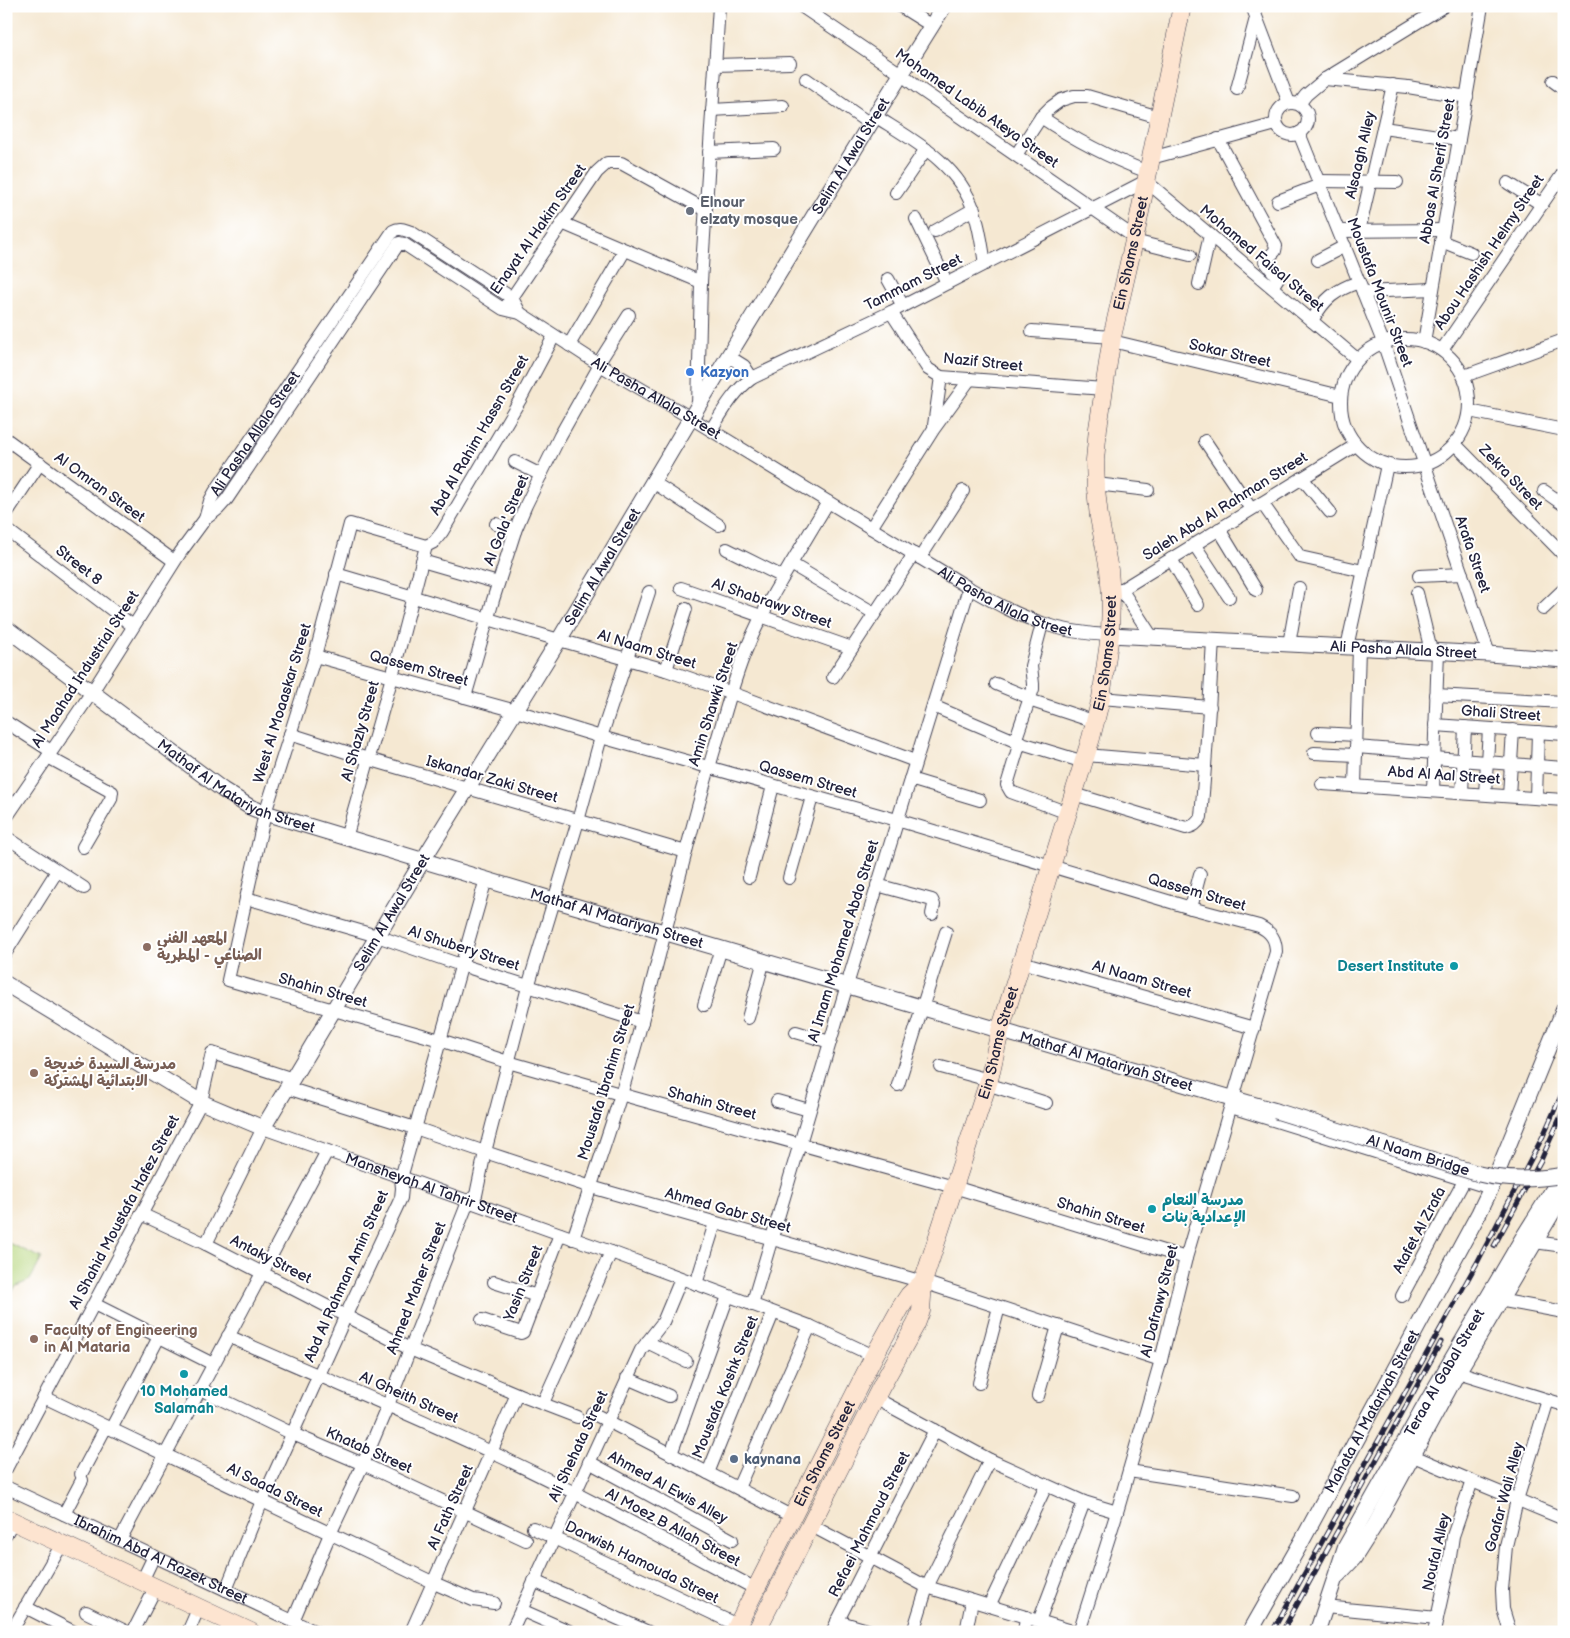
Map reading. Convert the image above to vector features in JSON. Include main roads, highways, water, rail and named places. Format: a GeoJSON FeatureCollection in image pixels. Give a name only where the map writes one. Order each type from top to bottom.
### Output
{"type":"FeatureCollection","features":[{"type":"Feature","properties":{"kind":"main road","name":"Ein Shams Street"},"geometry":{"type":"LineString","coordinates":[[756,1632],[921,1311],[923,1282],[988,1082],[1000,1031],[1096,722],[1116,593],[1099,517],[1096,484],[1096,444],[1112,339],[1182,6]]}},
{"type":"Feature","properties":{"kind":"main road","name":"Ein Shams Street"},"geometry":{"type":"LineString","coordinates":[[736,1628],[874,1356],[909,1295],[923,1282]]}},
{"type":"Feature","properties":{"kind":"main road","name":"Ibrahim Abd Al Razek Street"},"geometry":{"type":"LineString","coordinates":[[8,1524],[62,1544],[248,1631]]}},
{"type":"Feature","properties":{"kind":"railway"},"geometry":{"type":"LineString","coordinates":[[1272,1632],[1478,1261],[1543,1136],[1564,1089]]}},
{"type":"Feature","properties":{"kind":"railway"},"geometry":{"type":"LineString","coordinates":[[1494,1246],[1541,1160],[1564,1109]]}},
{"type":"Feature","properties":{"kind":"railway"},"geometry":{"type":"LineString","coordinates":[[1282,1632],[1441,1342]]}},
{"type":"Feature","properties":{"kind":"place","name":"Elnour elzaty mosque"},"geometry":{"type":"Point","coordinates":[690,211]}},
{"type":"Feature","properties":{"kind":"place","name":"Kazyon"},"geometry":{"type":"Point","coordinates":[690,372]}},
{"type":"Feature","properties":{"kind":"place","name":"المعهد الفني الصناعي - المطرية"},"geometry":{"type":"Point","coordinates":[147,947]}},
{"type":"Feature","properties":{"kind":"place","name":"Desert Institute"},"geometry":{"type":"Point","coordinates":[1454,966]}},
{"type":"Feature","properties":{"kind":"place","name":"مدرسة السيدة خديجة الابتدائية المشتركة"},"geometry":{"type":"Point","coordinates":[34,1073]}},
{"type":"Feature","properties":{"kind":"place","name":"مدرسة النعام الإعدادية بنات"},"geometry":{"type":"Point","coordinates":[1152,1209]}},
{"type":"Feature","properties":{"kind":"place","name":"Faculty of Engineering in Al Mataria"},"geometry":{"type":"Point","coordinates":[34,1339]}},
{"type":"Feature","properties":{"kind":"place","name":"10 Mohamed Salamah"},"geometry":{"type":"Point","coordinates":[184,1374]}},
{"type":"Feature","properties":{"kind":"place","name":"kaynana"},"geometry":{"type":"Point","coordinates":[734,1459]}}]}
